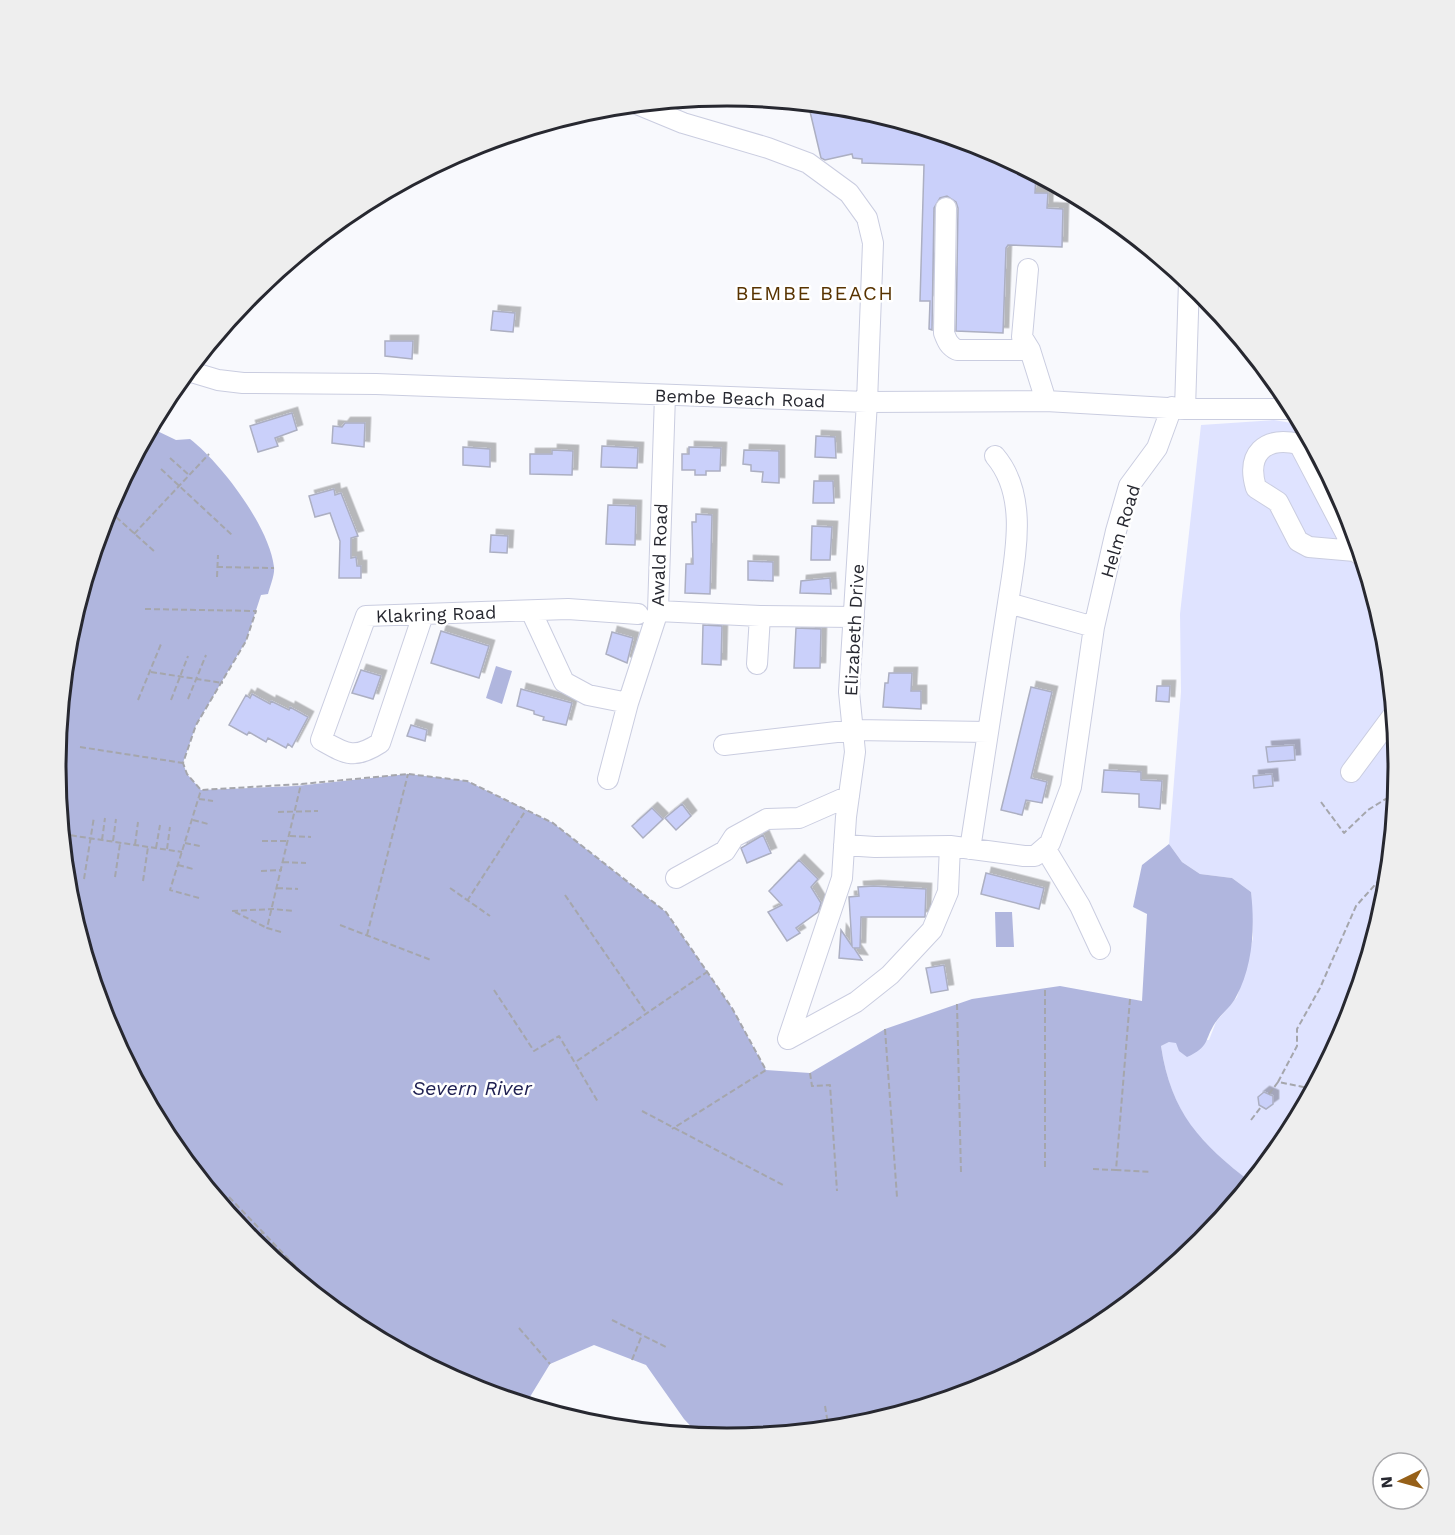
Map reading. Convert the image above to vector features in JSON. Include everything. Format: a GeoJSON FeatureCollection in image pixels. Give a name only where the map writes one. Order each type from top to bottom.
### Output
{"type":"FeatureCollection","features":[{"type":"Feature","properties":{"kind":"street","name":"Elizabeth Drive"},"geometry":{"type":"LineString","coordinates":[[653,111],[683,123],[768,148],[808,163],[849,193],[867,218],[873,243],[867,402],[849,692],[855,752],[842,878],[788,1039],[855,1002],[890,975],[932,930],[948,892],[960,847]]}},
{"type":"Feature","properties":{"kind":"street"},"geometry":{"type":"LineString","coordinates":[[946,208],[944,333],[946,340],[951,347],[957,350],[1030,350]]}},
{"type":"Feature","properties":{"kind":"street"},"geometry":{"type":"LineString","coordinates":[[1028,270],[1022,337],[1030,350],[1046,401]]}},
{"type":"Feature","properties":{"kind":"street","name":"Helm Road"},"geometry":{"type":"LineString","coordinates":[[1045,848],[1055,832],[1071,787],[1094,627],[1129,486],[1157,448],[1179,408],[1188,293]]}},
{"type":"Feature","properties":{"kind":"street","name":"Bembe Beach Road"},"geometry":{"type":"LineString","coordinates":[[197,374],[219,380],[243,383],[376,384],[867,402],[1046,401],[1179,408],[1283,409]]}},
{"type":"Feature","properties":{"kind":"street","name":"Awald Road"},"geometry":{"type":"LineString","coordinates":[[608,779],[628,703],[658,611],[664,395]]}},
{"type":"Feature","properties":{"kind":"street"},"geometry":{"type":"LineString","coordinates":[[1343,524],[1299,444],[1275,442],[1262,449],[1254,458],[1252,473],[1256,488],[1278,502],[1298,541],[1310,547],[1353,553]]}},
{"type":"Feature","properties":{"kind":"street"},"geometry":{"type":"LineString","coordinates":[[960,847],[988,732],[1008,603],[1017,518],[1007,471],[995,456]]}},
{"type":"Feature","properties":{"kind":"street"},"geometry":{"type":"LineString","coordinates":[[1008,603],[1094,627]]}},
{"type":"Feature","properties":{"kind":"street","name":"Klakring Road"},"geometry":{"type":"LineString","coordinates":[[423,615],[380,743],[366,752],[349,755],[321,740],[366,616],[568,609],[638,614]]}},
{"type":"Feature","properties":{"kind":"street"},"geometry":{"type":"LineString","coordinates":[[531,611],[564,682],[588,694],[628,703]]}},
{"type":"Feature","properties":{"kind":"street"},"geometry":{"type":"LineString","coordinates":[[658,611],[760,616],[854,617]]}},
{"type":"Feature","properties":{"kind":"street"},"geometry":{"type":"LineString","coordinates":[[757,664],[760,616]]}},
{"type":"Feature","properties":{"kind":"street"},"geometry":{"type":"LineString","coordinates":[[1351,772],[1388,722]]}},
{"type":"Feature","properties":{"kind":"street"},"geometry":{"type":"LineString","coordinates":[[724,745],[854,730],[988,732]]}},
{"type":"Feature","properties":{"kind":"street"},"geometry":{"type":"LineString","coordinates":[[676,878],[725,851],[734,837],[767,819],[799,818],[849,796]]}},
{"type":"Feature","properties":{"kind":"street"},"geometry":{"type":"LineString","coordinates":[[844,844],[875,847],[960,847],[1024,856],[1035,855],[1045,848],[1080,906],[1100,949]]}},
{"type":"Feature","properties":{"kind":"path"},"geometry":{"type":"LineString","coordinates":[[134,534],[209,454]]}},
{"type":"Feature","properties":{"kind":"path"},"geometry":{"type":"LineString","coordinates":[[170,458],[190,476]]}},
{"type":"Feature","properties":{"kind":"path"},"geometry":{"type":"LineString","coordinates":[[160,469],[232,535]]}},
{"type":"Feature","properties":{"kind":"path"},"geometry":{"type":"LineString","coordinates":[[116,517],[156,553]]}},
{"type":"Feature","properties":{"kind":"path"},"geometry":{"type":"LineString","coordinates":[[217,577],[218,555]]}},
{"type":"Feature","properties":{"kind":"path"},"geometry":{"type":"LineString","coordinates":[[217,567],[274,568]]}},
{"type":"Feature","properties":{"kind":"path"},"geometry":{"type":"LineString","coordinates":[[145,609],[256,611],[246,641],[196,725],[183,763],[187,774],[201,790]]}},
{"type":"Feature","properties":{"kind":"path"},"geometry":{"type":"LineString","coordinates":[[138,700],[161,644]]}},
{"type":"Feature","properties":{"kind":"path"},"geometry":{"type":"LineString","coordinates":[[188,699],[206,655]]}},
{"type":"Feature","properties":{"kind":"path"},"geometry":{"type":"LineString","coordinates":[[171,700],[188,656]]}},
{"type":"Feature","properties":{"kind":"path"},"geometry":{"type":"LineString","coordinates":[[151,672],[223,683]]}},
{"type":"Feature","properties":{"kind":"path"},"geometry":{"type":"LineString","coordinates":[[80,747],[183,763]]}},
{"type":"Feature","properties":{"kind":"path"},"geometry":{"type":"LineString","coordinates":[[201,790],[408,774],[467,781],[553,823],[666,912],[732,1008],[766,1070],[672,1129]]}},
{"type":"Feature","properties":{"kind":"path"},"geometry":{"type":"LineString","coordinates":[[367,935],[408,774]]}},
{"type":"Feature","properties":{"kind":"path"},"geometry":{"type":"LineString","coordinates":[[267,928],[301,784]]}},
{"type":"Feature","properties":{"kind":"path"},"geometry":{"type":"LineString","coordinates":[[199,898],[170,890],[201,790]]}},
{"type":"Feature","properties":{"kind":"path"},"geometry":{"type":"LineString","coordinates":[[1320,802],[1344,833],[1368,810],[1388,797]]}},
{"type":"Feature","properties":{"kind":"path"},"geometry":{"type":"LineString","coordinates":[[199,799],[213,801]]}},
{"type":"Feature","properties":{"kind":"path"},"geometry":{"type":"LineString","coordinates":[[467,901],[526,810]]}},
{"type":"Feature","properties":{"kind":"path"},"geometry":{"type":"LineString","coordinates":[[278,812],[318,811]]}},
{"type":"Feature","properties":{"kind":"path"},"geometry":{"type":"LineString","coordinates":[[84,879],[94,817]]}},
{"type":"Feature","properties":{"kind":"path"},"geometry":{"type":"LineString","coordinates":[[102,840],[105,818]]}},
{"type":"Feature","properties":{"kind":"path"},"geometry":{"type":"LineString","coordinates":[[113,842],[116,819]]}},
{"type":"Feature","properties":{"kind":"path"},"geometry":{"type":"LineString","coordinates":[[192,819],[208,824]]}},
{"type":"Feature","properties":{"kind":"path"},"geometry":{"type":"LineString","coordinates":[[135,845],[138,822]]}},
{"type":"Feature","properties":{"kind":"path"},"geometry":{"type":"LineString","coordinates":[[156,848],[160,825]]}},
{"type":"Feature","properties":{"kind":"path"},"geometry":{"type":"LineString","coordinates":[[167,849],[170,827]]}},
{"type":"Feature","properties":{"kind":"path"},"geometry":{"type":"LineString","coordinates":[[70,835],[182,852]]}},
{"type":"Feature","properties":{"kind":"path"},"geometry":{"type":"LineString","coordinates":[[290,836],[311,837]]}},
{"type":"Feature","properties":{"kind":"path"},"geometry":{"type":"LineString","coordinates":[[262,841],[288,841]]}},
{"type":"Feature","properties":{"kind":"path"},"geometry":{"type":"LineString","coordinates":[[115,877],[120,843]]}},
{"type":"Feature","properties":{"kind":"path"},"geometry":{"type":"LineString","coordinates":[[185,843],[200,846]]}},
{"type":"Feature","properties":{"kind":"path"},"geometry":{"type":"LineString","coordinates":[[143,881],[148,847]]}},
{"type":"Feature","properties":{"kind":"path"},"geometry":{"type":"LineString","coordinates":[[283,862],[306,863]]}},
{"type":"Feature","properties":{"kind":"path"},"geometry":{"type":"LineString","coordinates":[[178,865],[193,869]]}},
{"type":"Feature","properties":{"kind":"path"},"geometry":{"type":"LineString","coordinates":[[261,871],[282,870]]}},
{"type":"Feature","properties":{"kind":"path"},"geometry":{"type":"LineString","coordinates":[[1269,1095],[1297,1046],[1297,1029],[1320,988],[1356,906],[1379,881]]}},
{"type":"Feature","properties":{"kind":"path"},"geometry":{"type":"LineString","coordinates":[[278,888],[298,889]]}},
{"type":"Feature","properties":{"kind":"path"},"geometry":{"type":"LineString","coordinates":[[450,888],[490,916]]}},
{"type":"Feature","properties":{"kind":"path"},"geometry":{"type":"LineString","coordinates":[[565,895],[647,1014]]}},
{"type":"Feature","properties":{"kind":"path"},"geometry":{"type":"LineString","coordinates":[[281,932],[267,928],[232,911],[273,909],[294,911]]}},
{"type":"Feature","properties":{"kind":"path"},"geometry":{"type":"LineString","coordinates":[[340,925],[431,960]]}},
{"type":"Feature","properties":{"kind":"path"},"geometry":{"type":"LineString","coordinates":[[576,1061],[707,972]]}},
{"type":"Feature","properties":{"kind":"path"},"geometry":{"type":"LineString","coordinates":[[1045,1167],[1046,988]]}},
{"type":"Feature","properties":{"kind":"path"},"geometry":{"type":"LineString","coordinates":[[494,990],[534,1051],[559,1036],[598,1102]]}},
{"type":"Feature","properties":{"kind":"path"},"geometry":{"type":"LineString","coordinates":[[1116,1170],[1130,999]]}},
{"type":"Feature","properties":{"kind":"path"},"geometry":{"type":"LineString","coordinates":[[957,1004],[961,1173]]}},
{"type":"Feature","properties":{"kind":"path"},"geometry":{"type":"LineString","coordinates":[[885,1029],[897,1197]]}},
{"type":"Feature","properties":{"kind":"path"},"geometry":{"type":"LineString","coordinates":[[810,1073],[812,1086],[830,1085],[837,1191]]}},
{"type":"Feature","properties":{"kind":"path"},"geometry":{"type":"LineString","coordinates":[[1278,1082],[1306,1087]]}},
{"type":"Feature","properties":{"kind":"path"},"geometry":{"type":"LineString","coordinates":[[1251,1120],[1261,1107]]}},
{"type":"Feature","properties":{"kind":"path"},"geometry":{"type":"LineString","coordinates":[[642,1111],[783,1185]]}},
{"type":"Feature","properties":{"kind":"path"},"geometry":{"type":"LineString","coordinates":[[1093,1169],[1151,1173]]}},
{"type":"Feature","properties":{"kind":"path"},"geometry":{"type":"LineString","coordinates":[[229,1197],[301,1272]]}},
{"type":"Feature","properties":{"kind":"path"},"geometry":{"type":"LineString","coordinates":[[612,1320],[668,1348]]}},
{"type":"Feature","properties":{"kind":"path"},"geometry":{"type":"LineString","coordinates":[[519,1328],[550,1364]]}},
{"type":"Feature","properties":{"kind":"path"},"geometry":{"type":"LineString","coordinates":[[632,1360],[642,1335]]}},
{"type":"Feature","properties":{"kind":"path"},"geometry":{"type":"LineString","coordinates":[[825,1406],[827,1421]]}},
{"type":"Feature","properties":{"kind":"shaded area"},"geometry":{"type":"Polygon","coordinates":[[[1274,420],[1292,423],[1321,475],[1354,555],[1376,638],[1388,724],[1388,811],[1383,854],[1376,897],[1354,980],[1321,1060],[1278,1135],[1246,1178],[1217,1154],[1190,1125],[1172,1090],[1161,1046],[1169,1042],[1209,1040],[1216,1022],[1237,997],[1253,938],[1251,892],[1232,878],[1200,874],[1182,862],[1169,844],[1181,692],[1180,614],[1201,425],[1274,420]]]}},
{"type":"Feature","properties":{"kind":"shaded area","name":"Severn River"},"geometry":{"type":"Polygon","coordinates":[[[158,431],[176,440],[190,439],[216,463],[253,515],[263,533],[274,567],[268,594],[261,595],[246,641],[196,725],[183,763],[187,774],[201,790],[296,786],[408,774],[467,781],[553,823],[666,912],[732,1008],[766,1070],[810,1073],[885,1029],[972,999],[1060,986],[1142,1001],[1147,914],[1133,907],[1142,865],[1169,844],[1182,862],[1200,874],[1232,878],[1251,892],[1253,919],[1249,959],[1242,985],[1234,1001],[1215,1023],[1206,1043],[1200,1050],[1187,1057],[1179,1051],[1176,1043],[1169,1042],[1161,1046],[1172,1090],[1180,1108],[1203,1140],[1246,1178],[1225,1204],[1164,1265],[1095,1318],[1020,1361],[940,1394],[857,1416],[771,1428],[693,1428],[646,1365],[594,1345],[550,1364],[529,1398],[515,1394],[435,1361],[360,1318],[325,1292],[291,1265],[260,1235],[230,1204],[203,1170],[177,1135],[155,1098],[116,1021],[101,980],[79,897],[67,811],[67,724],[79,638],[101,555],[134,475],[158,431]]]}},
{"type":"Feature","properties":{"kind":"shaded area"},"geometry":{"type":"Polygon","coordinates":[[[496,666],[512,671],[502,704],[486,698],[496,666]]]}},
{"type":"Feature","properties":{"kind":"shaded area"},"geometry":{"type":"Polygon","coordinates":[[[995,912],[1012,912],[1014,947],[996,947],[995,912]]]}},
{"type":"Feature","properties":{"kind":"building"},"geometry":{"type":"Polygon","coordinates":[[[810,112],[899,129],[981,156],[1036,183],[1035,193],[1048,193],[1047,208],[1063,209],[1062,247],[1008,245],[1006,248],[1003,333],[956,331],[958,208],[956,202],[947,196],[940,198],[934,208],[932,330],[929,329],[930,301],[920,301],[924,165],[862,163],[862,159],[853,158],[852,154],[825,160],[821,158],[810,112]]]}},
{"type":"Feature","properties":{"kind":"building"},"geometry":{"type":"Polygon","coordinates":[[[493,311],[515,313],[513,332],[491,330],[493,311]]]}},
{"type":"Feature","properties":{"kind":"building"},"geometry":{"type":"Polygon","coordinates":[[[385,341],[413,341],[412,359],[385,356],[385,341]]]}},
{"type":"Feature","properties":{"kind":"building"},"geometry":{"type":"Polygon","coordinates":[[[292,413],[297,430],[275,438],[278,446],[258,452],[250,426],[292,413]]]}},
{"type":"Feature","properties":{"kind":"building"},"geometry":{"type":"Polygon","coordinates":[[[345,423],[365,423],[364,447],[332,443],[333,426],[342,427],[345,423]]]}},
{"type":"Feature","properties":{"kind":"building"},"geometry":{"type":"Polygon","coordinates":[[[816,436],[835,437],[836,458],[815,457],[816,436]]]}},
{"type":"Feature","properties":{"kind":"building"},"geometry":{"type":"Polygon","coordinates":[[[602,446],[638,448],[637,468],[601,467],[602,446]]]}},
{"type":"Feature","properties":{"kind":"building"},"geometry":{"type":"Polygon","coordinates":[[[463,447],[490,449],[490,467],[463,465],[463,447]]]}},
{"type":"Feature","properties":{"kind":"building"},"geometry":{"type":"Polygon","coordinates":[[[689,447],[721,448],[720,471],[706,471],[706,475],[695,475],[695,470],[682,470],[682,454],[689,454],[689,447]]]}},
{"type":"Feature","properties":{"kind":"building"},"geometry":{"type":"Polygon","coordinates":[[[552,450],[573,451],[572,475],[530,474],[530,454],[552,454],[552,450]]]}},
{"type":"Feature","properties":{"kind":"building"},"geometry":{"type":"Polygon","coordinates":[[[744,450],[779,451],[779,483],[762,482],[763,472],[751,471],[751,465],[743,464],[744,450]]]}},
{"type":"Feature","properties":{"kind":"building"},"geometry":{"type":"Polygon","coordinates":[[[814,481],[833,481],[834,503],[813,503],[814,481]]]}},
{"type":"Feature","properties":{"kind":"building"},"geometry":{"type":"Polygon","coordinates":[[[334,489],[335,495],[341,493],[358,536],[351,538],[351,558],[356,557],[357,566],[361,566],[361,578],[339,578],[340,541],[330,513],[315,517],[309,496],[334,489]]]}},
{"type":"Feature","properties":{"kind":"building"},"geometry":{"type":"Polygon","coordinates":[[[608,505],[636,506],[635,545],[606,544],[608,505]]]}},
{"type":"Feature","properties":{"kind":"building"},"geometry":{"type":"Polygon","coordinates":[[[696,514],[712,515],[710,594],[685,593],[686,564],[693,564],[692,522],[696,522],[696,514]]]}},
{"type":"Feature","properties":{"kind":"building"},"geometry":{"type":"Polygon","coordinates":[[[812,526],[832,527],[830,560],[811,560],[812,526]]]}},
{"type":"Feature","properties":{"kind":"building"},"geometry":{"type":"Polygon","coordinates":[[[491,535],[508,536],[507,553],[490,552],[491,535]]]}},
{"type":"Feature","properties":{"kind":"building"},"geometry":{"type":"Polygon","coordinates":[[[748,561],[773,562],[773,581],[748,580],[748,561]]]}},
{"type":"Feature","properties":{"kind":"building"},"geometry":{"type":"Polygon","coordinates":[[[830,578],[831,594],[800,593],[801,581],[830,578]]]}},
{"type":"Feature","properties":{"kind":"building"},"geometry":{"type":"Polygon","coordinates":[[[703,625],[722,626],[721,665],[702,664],[703,625]]]}},
{"type":"Feature","properties":{"kind":"building"},"geometry":{"type":"Polygon","coordinates":[[[796,628],[821,629],[820,668],[794,668],[796,628]]]}},
{"type":"Feature","properties":{"kind":"building"},"geometry":{"type":"Polygon","coordinates":[[[441,631],[489,646],[479,678],[431,663],[441,631]]]}},
{"type":"Feature","properties":{"kind":"building"},"geometry":{"type":"Polygon","coordinates":[[[612,632],[633,638],[627,663],[606,654],[612,632]]]}},
{"type":"Feature","properties":{"kind":"building"},"geometry":{"type":"Polygon","coordinates":[[[361,670],[381,676],[373,699],[352,693],[361,670]]]}},
{"type":"Feature","properties":{"kind":"building"},"geometry":{"type":"Polygon","coordinates":[[[889,673],[912,673],[911,691],[921,691],[921,709],[883,707],[885,683],[888,683],[889,673]]]}},
{"type":"Feature","properties":{"kind":"building"},"geometry":{"type":"Polygon","coordinates":[[[1157,686],[1170,686],[1169,702],[1156,701],[1157,686]]]}},
{"type":"Feature","properties":{"kind":"building"},"geometry":{"type":"Polygon","coordinates":[[[1031,687],[1052,692],[1031,778],[1047,782],[1042,803],[1026,800],[1022,815],[1001,810],[1031,687]]]}},
{"type":"Feature","properties":{"kind":"building"},"geometry":{"type":"Polygon","coordinates":[[[521,689],[572,703],[566,725],[543,720],[544,717],[534,714],[534,711],[517,706],[521,689]]]}},
{"type":"Feature","properties":{"kind":"building"},"geometry":{"type":"Polygon","coordinates":[[[252,694],[270,704],[271,701],[289,710],[290,707],[308,717],[292,747],[288,744],[286,748],[268,738],[266,742],[249,732],[247,735],[229,725],[246,695],[250,698],[252,694]]]}},
{"type":"Feature","properties":{"kind":"building"},"geometry":{"type":"Polygon","coordinates":[[[411,725],[427,730],[425,741],[407,736],[411,725]]]}},
{"type":"Feature","properties":{"kind":"building"},"geometry":{"type":"Polygon","coordinates":[[[1294,745],[1295,760],[1268,762],[1266,747],[1294,745]]]}},
{"type":"Feature","properties":{"kind":"building"},"geometry":{"type":"Polygon","coordinates":[[[1104,770],[1141,772],[1141,780],[1162,781],[1160,809],[1139,807],[1139,794],[1102,792],[1104,770]]]}},
{"type":"Feature","properties":{"kind":"building"},"geometry":{"type":"Polygon","coordinates":[[[1272,774],[1273,786],[1254,788],[1253,776],[1272,774]]]}},
{"type":"Feature","properties":{"kind":"building"},"geometry":{"type":"Polygon","coordinates":[[[682,804],[691,816],[676,830],[665,818],[682,804]]]}},
{"type":"Feature","properties":{"kind":"building"},"geometry":{"type":"Polygon","coordinates":[[[652,808],[663,819],[643,838],[632,826],[652,808]]]}},
{"type":"Feature","properties":{"kind":"building"},"geometry":{"type":"Polygon","coordinates":[[[763,835],[771,853],[747,863],[741,848],[763,835]]]}},
{"type":"Feature","properties":{"kind":"building"},"geometry":{"type":"Polygon","coordinates":[[[799,860],[818,879],[811,887],[821,903],[818,912],[796,928],[800,933],[787,941],[768,912],[782,905],[769,891],[799,860]]]}},
{"type":"Feature","properties":{"kind":"building"},"geometry":{"type":"Polygon","coordinates":[[[986,873],[1044,888],[1039,909],[981,894],[986,873]]]}},
{"type":"Feature","properties":{"kind":"building"},"geometry":{"type":"Polygon","coordinates":[[[858,887],[926,889],[925,917],[861,917],[860,948],[854,948],[862,960],[839,958],[841,930],[852,946],[849,897],[859,896],[858,887]]]}},
{"type":"Feature","properties":{"kind":"building"},"geometry":{"type":"Polygon","coordinates":[[[944,965],[948,990],[931,993],[926,968],[944,965]]]}},
{"type":"Feature","properties":{"kind":"building"},"geometry":{"type":"Polygon","coordinates":[[[1264,1092],[1273,1096],[1273,1104],[1266,1109],[1259,1105],[1258,1097],[1264,1092]]]}},
{"type":"Feature","properties":{"kind":"district","name":"BEMBE BEACH"},"geometry":{"type":"Point","coordinates":[815,293]}}]}
